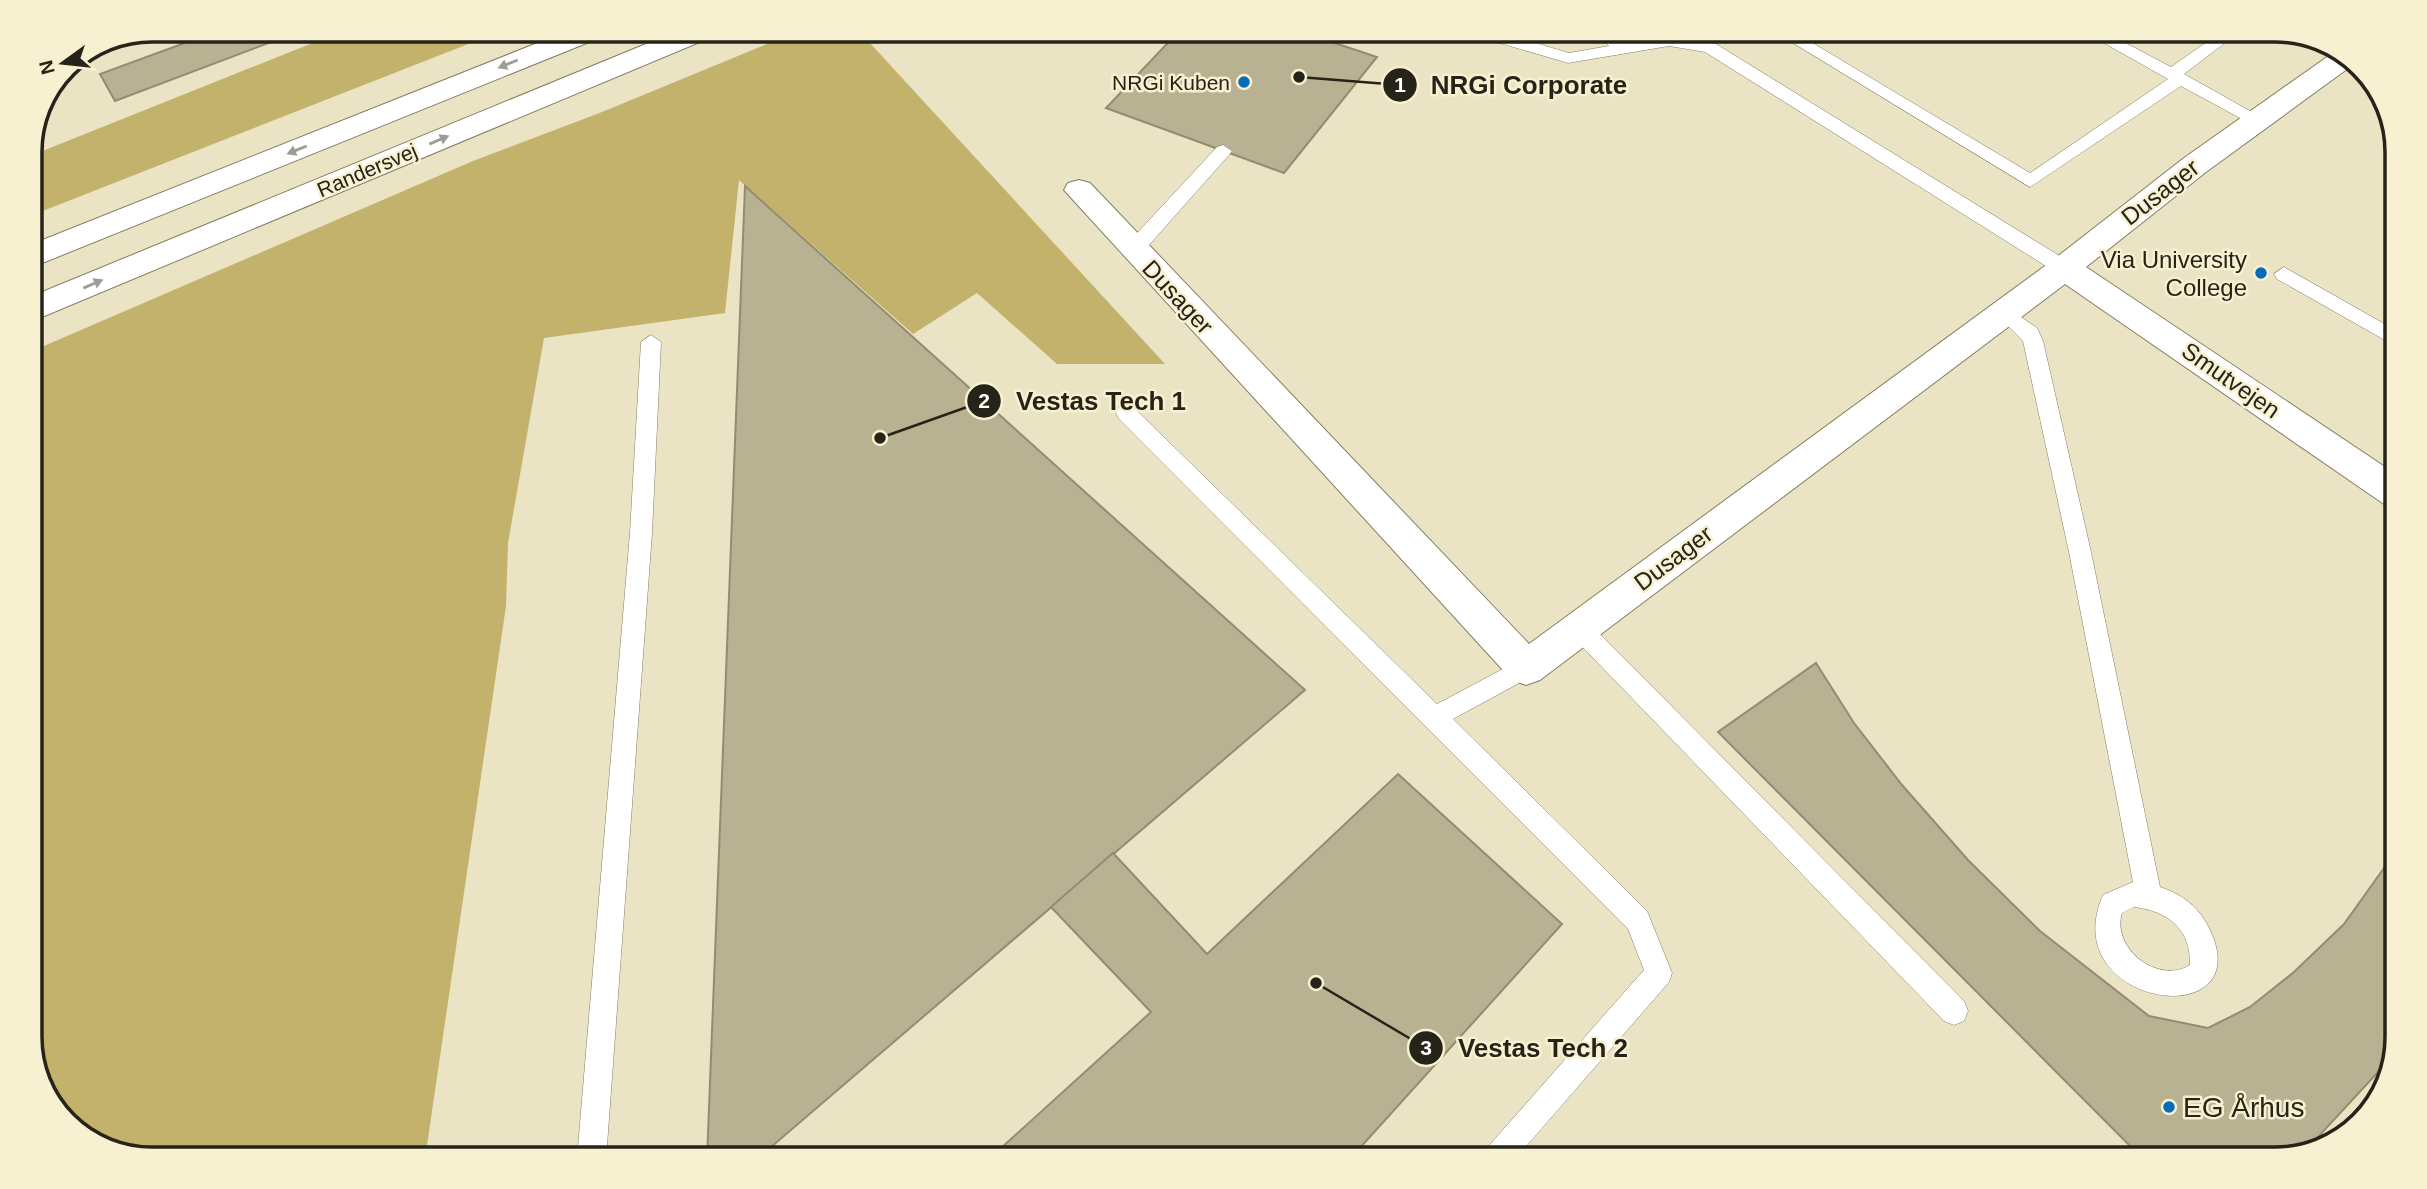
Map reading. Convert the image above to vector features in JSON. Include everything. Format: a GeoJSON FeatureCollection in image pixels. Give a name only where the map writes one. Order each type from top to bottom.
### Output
{"type":"FeatureCollection","features":[{"type":"Feature","properties":{"kind":"street","name":"Randersvej"},"geometry":{"type":"LineString","coordinates":[[42,252],[564,42]]}},
{"type":"Feature","properties":{"kind":"street","name":"Randersvej"},"geometry":{"type":"LineString","coordinates":[[42,305],[675,42]]}},
{"type":"Feature","properties":{"kind":"street","name":"Dusager"},"geometry":{"type":"LineString","coordinates":[[1079,190],[1526,668],[2338,62]]}},
{"type":"Feature","properties":{"kind":"street","name":"Smutvejen"},"geometry":{"type":"LineString","coordinates":[[2064,268],[2385,486]]}},
{"type":"Feature","properties":{"kind":"lane"},"geometry":{"type":"LineString","coordinates":[[1515,42],[1568,58],[1661,42]]}},
{"type":"Feature","properties":{"kind":"lane"},"geometry":{"type":"LineString","coordinates":[[1615,42],[1620,47]]}},
{"type":"Feature","properties":{"kind":"lane"},"geometry":{"type":"LineString","coordinates":[[1675,42],[1710,48],[2064,268]]}},
{"type":"Feature","properties":{"kind":"lane"},"geometry":{"type":"LineString","coordinates":[[1800,42],[2030,181],[2219,42]]}},
{"type":"Feature","properties":{"kind":"lane"},"geometry":{"type":"LineString","coordinates":[[2112,42],[2257,120]]}},
{"type":"Feature","properties":{"kind":"lane"},"geometry":{"type":"LineString","coordinates":[[1134,249],[1223,151]]}},
{"type":"Feature","properties":{"kind":"lane"},"geometry":{"type":"LineString","coordinates":[[2284,274],[2385,334]]}},
{"type":"Feature","properties":{"kind":"lane"},"geometry":{"type":"LineString","coordinates":[[2005,313],[2030,333],[2033,341],[2080,552],[2149,895]]}},
{"type":"Feature","properties":{"kind":"lane"},"geometry":{"type":"LineString","coordinates":[[592,1147],[641,533],[651,342]]}},
{"type":"Feature","properties":{"kind":"lane"},"geometry":{"type":"LineString","coordinates":[[1126,413],[1637,920],[1659,973],[1507,1147]]}},
{"type":"Feature","properties":{"kind":"lane"},"geometry":{"type":"LineString","coordinates":[[1579,628],[1954,1011]]}},
{"type":"Feature","properties":{"kind":"lane"},"geometry":{"type":"LineString","coordinates":[[1435,718],[1526,668]]}},
{"type":"Feature","properties":{"kind":"shaded area"},"geometry":{"type":"Polygon","coordinates":[[[315,42],[473,42],[42,211],[42,151],[315,42]]]}},
{"type":"Feature","properties":{"kind":"shaded area"},"geometry":{"type":"Polygon","coordinates":[[[772,42],[869,42],[1165,364],[1057,364],[977,293],[913,334],[739,180],[725,313],[544,338],[508,543],[506,606],[427,1147],[152,1147],[131,1145],[104,1136],[80,1120],[61,1098],[48,1072],[42,1044],[42,347],[473,161],[602,112],[772,42]]]}},
{"type":"Feature","properties":{"kind":"building"},"geometry":{"type":"Polygon","coordinates":[[[187,42],[271,42],[115,101],[100,74],[187,42]]]}},
{"type":"Feature","properties":{"kind":"building","name":"NRGi Kuben"},"geometry":{"type":"Polygon","coordinates":[[[1169,42],[1332,42],[1377,57],[1284,173],[1106,108],[1169,42]]]}},
{"type":"Feature","properties":{"kind":"building"},"geometry":{"type":"Polygon","coordinates":[[[745,186],[1305,690],[771,1147],[707,1147],[745,186]]]}},
{"type":"Feature","properties":{"kind":"building"},"geometry":{"type":"Polygon","coordinates":[[[1816,663],[1854,723],[1902,785],[1968,860],[2040,931],[2149,1016],[2208,1028],[2250,1007],[2294,972],[2344,924],[2385,866],[2385,1036],[2379,1071],[2316,1139],[2274,1147],[2131,1147],[1718,732],[1816,663]]]}},
{"type":"Feature","properties":{"kind":"building"},"geometry":{"type":"Polygon","coordinates":[[[1398,774],[1562,924],[1361,1147],[1002,1147],[1151,1012],[1051,907],[1113,853],[1207,954],[1398,774]]]}},
{"type":"Feature","properties":{"kind":"place","name":"NRGi Corporate"},"geometry":{"type":"Point","coordinates":[1299,77]}},
{"type":"Feature","properties":{"kind":"place","name":"NRGi Kuben"},"geometry":{"type":"Point","coordinates":[1244,82]}},
{"type":"Feature","properties":{"kind":"place","name":"Via University College"},"geometry":{"type":"Point","coordinates":[2261,273]}},
{"type":"Feature","properties":{"kind":"place","name":"Vestas Tech 1"},"geometry":{"type":"Point","coordinates":[880,438]}},
{"type":"Feature","properties":{"kind":"place","name":"Vestas Tech 2"},"geometry":{"type":"Point","coordinates":[1316,983]}},
{"type":"Feature","properties":{"kind":"place","name":"EG Århus"},"geometry":{"type":"Point","coordinates":[2169,1107]}}]}
